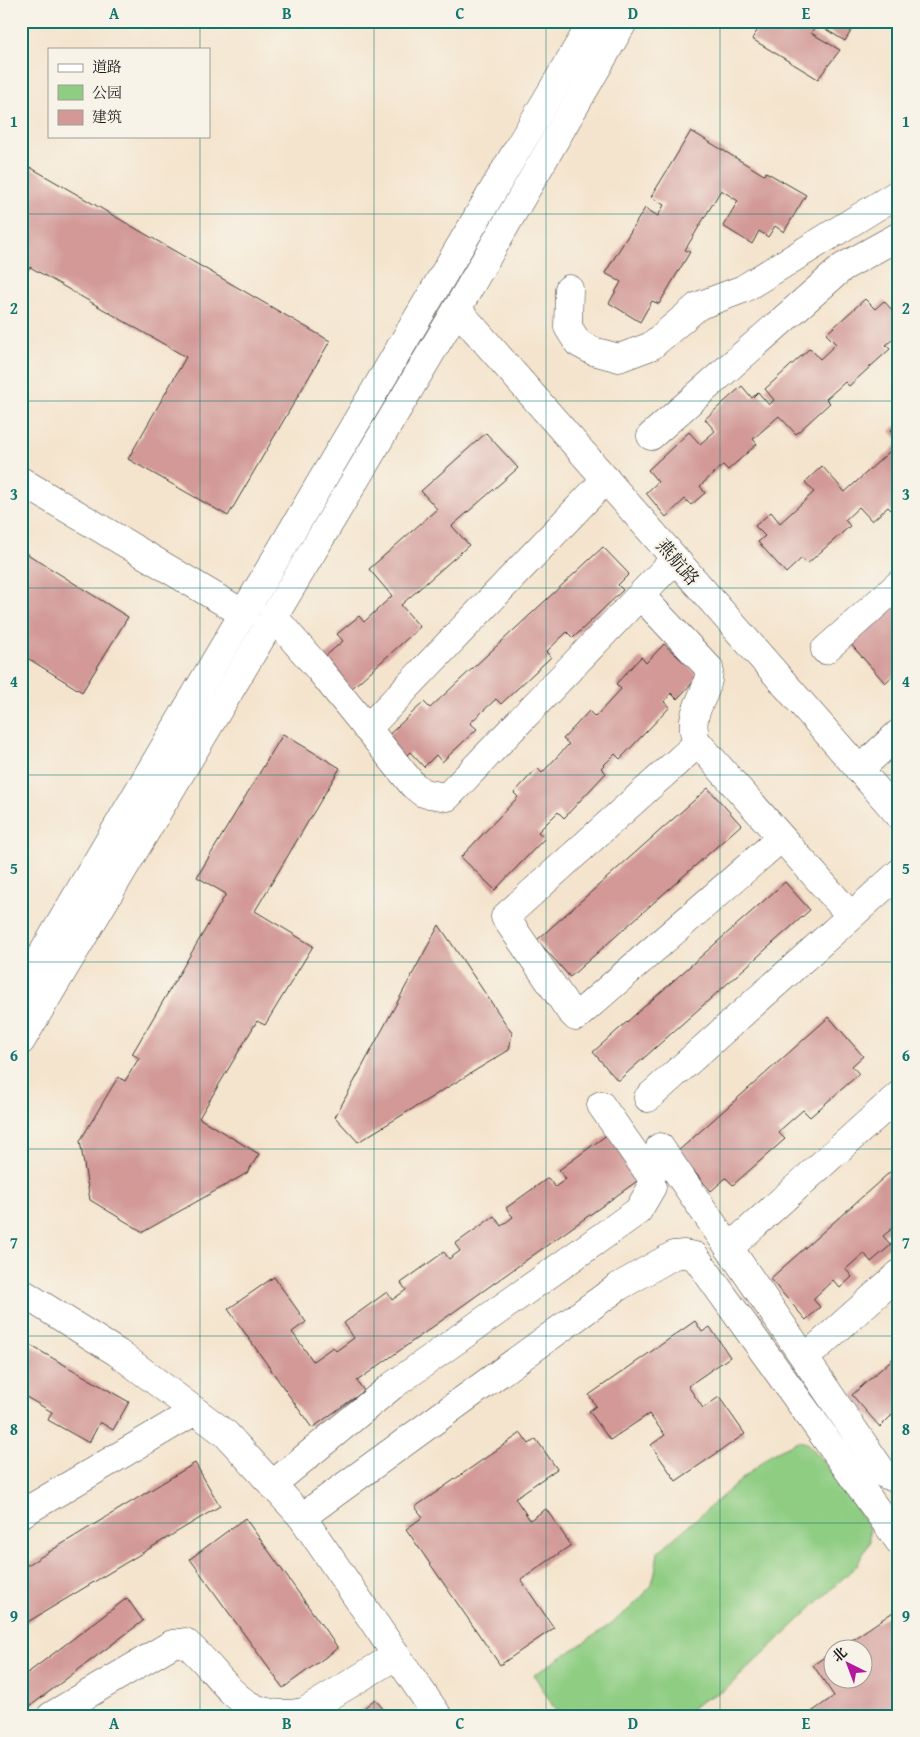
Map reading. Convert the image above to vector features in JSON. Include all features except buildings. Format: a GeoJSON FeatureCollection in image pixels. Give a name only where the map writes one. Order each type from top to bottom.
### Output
{"type":"FeatureCollection","features":[{"type":"Feature","properties":{"kind":"street"},"geometry":{"type":"LineString","coordinates":[[21,990],[593,21]]}},
{"type":"Feature","properties":{"kind":"street"},"geometry":{"type":"LineString","coordinates":[[21,1041],[457,309],[624,21]]}},
{"type":"Feature","properties":{"kind":"street"},"geometry":{"type":"LineString","coordinates":[[569,289],[568,327],[578,343],[593,351],[619,358],[651,346],[698,306],[743,289],[899,193]]}},
{"type":"Feature","properties":{"kind":"street"},"geometry":{"type":"LineString","coordinates":[[652,436],[843,267],[899,236]]}},
{"type":"Feature","properties":{"kind":"street","name":"燕航路"},"geometry":{"type":"LineString","coordinates":[[457,309],[899,815]]}},
{"type":"Feature","properties":{"kind":"street"},"geometry":{"type":"LineString","coordinates":[[366,729],[606,479]]}},
{"type":"Feature","properties":{"kind":"street"},"geometry":{"type":"LineString","coordinates":[[21,481],[244,614]]}},
{"type":"Feature","properties":{"kind":"street"},"geometry":{"type":"LineString","coordinates":[[273,616],[413,785],[424,793],[447,798],[675,559]]}},
{"type":"Feature","properties":{"kind":"street"},"geometry":{"type":"LineString","coordinates":[[825,650],[899,584]]}},
{"type":"Feature","properties":{"kind":"street"},"geometry":{"type":"LineString","coordinates":[[641,596],[708,668],[709,680],[701,701],[695,708],[692,728],[698,743],[850,916]]}},
{"type":"Feature","properties":{"kind":"street"},"geometry":{"type":"LineString","coordinates":[[859,770],[899,733]]}},
{"type":"Feature","properties":{"kind":"street"},"geometry":{"type":"LineString","coordinates":[[698,743],[505,917],[570,1011],[576,1017],[781,838]]}},
{"type":"Feature","properties":{"kind":"street"},"geometry":{"type":"LineString","coordinates":[[648,1098],[899,874]]}},
{"type":"Feature","properties":{"kind":"street"},"geometry":{"type":"LineString","coordinates":[[729,1248],[899,1095]]}},
{"type":"Feature","properties":{"kind":"street"},"geometry":{"type":"LineString","coordinates":[[273,1484],[392,1386],[638,1211],[652,1188],[650,1175],[601,1105]]}},
{"type":"Feature","properties":{"kind":"street"},"geometry":{"type":"LineString","coordinates":[[660,1147],[884,1474],[895,1478],[899,1475]]}},
{"type":"Feature","properties":{"kind":"street"},"geometry":{"type":"LineString","coordinates":[[302,1517],[618,1287],[674,1254],[684,1254],[695,1256],[899,1541]]}},
{"type":"Feature","properties":{"kind":"street"},"geometry":{"type":"LineString","coordinates":[[804,1358],[899,1274]]}},
{"type":"Feature","properties":{"kind":"street"},"geometry":{"type":"LineString","coordinates":[[21,1292],[118,1353],[226,1434],[302,1517],[438,1716]]}},
{"type":"Feature","properties":{"kind":"street"},"geometry":{"type":"LineString","coordinates":[[21,1514],[195,1411]]}},
{"type":"Feature","properties":{"kind":"street"},"geometry":{"type":"LineString","coordinates":[[51,1716],[172,1644],[185,1642],[197,1652],[235,1696],[264,1713],[287,1715],[304,1712],[397,1655]]}},
{"type":"Feature","properties":{"kind":"green space"},"geometry":{"type":"Polygon","coordinates":[[[798,1441],[807,1443],[828,1467],[869,1528],[870,1542],[857,1565],[725,1690],[701,1701],[682,1716],[559,1716],[534,1675],[596,1634],[628,1610],[650,1586],[658,1552],[771,1454],[798,1441]]]}}]}
